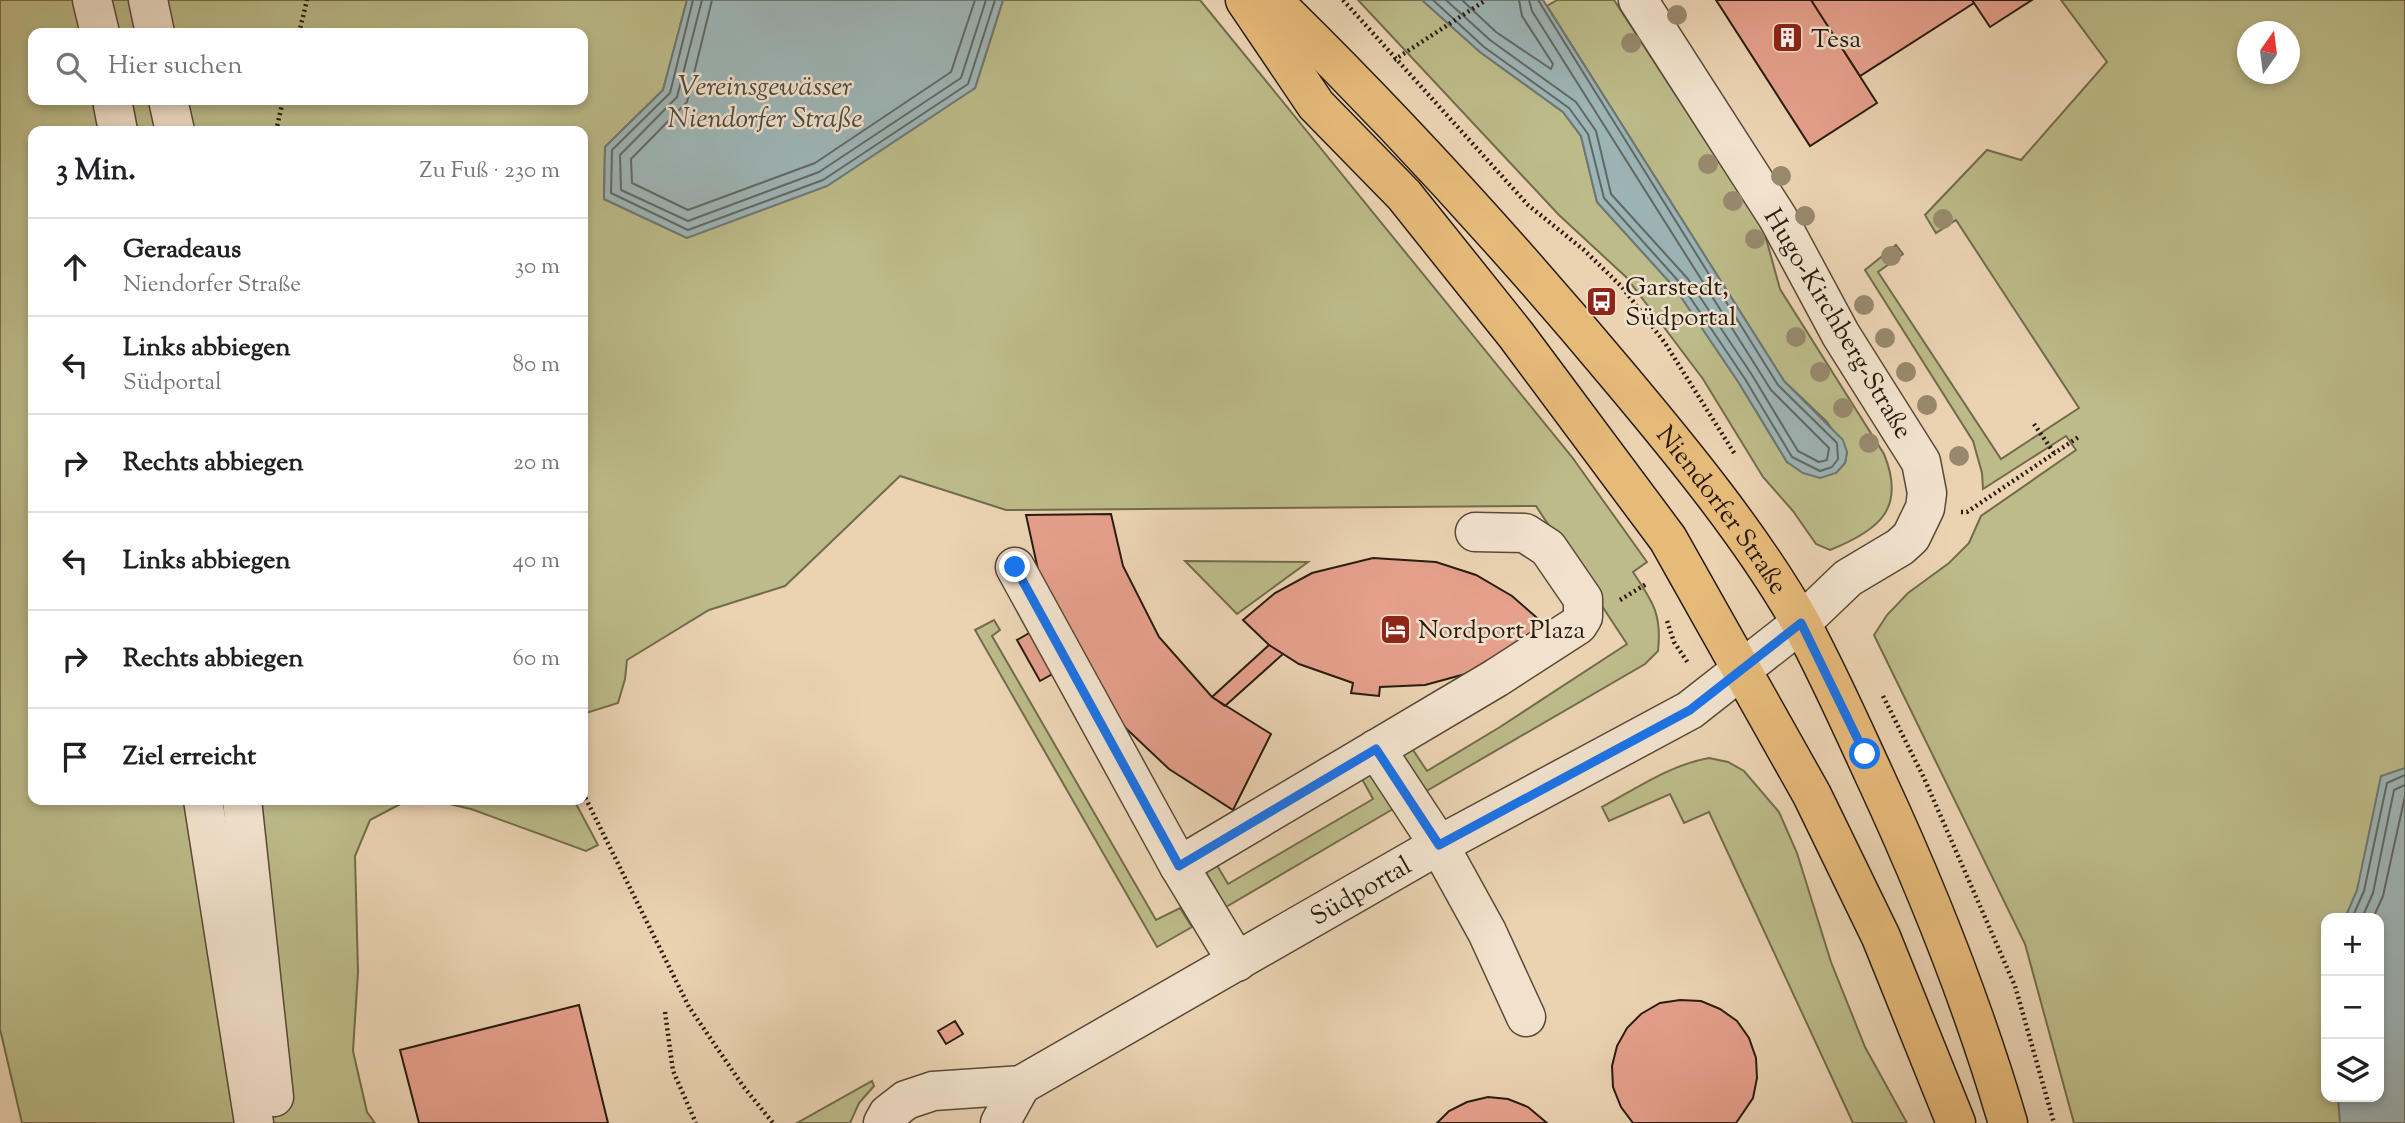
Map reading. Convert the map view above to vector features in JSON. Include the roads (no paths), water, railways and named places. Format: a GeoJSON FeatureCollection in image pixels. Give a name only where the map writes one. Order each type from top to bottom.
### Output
{"type":"FeatureCollection","features":[{"type":"Feature","properties":{"kind":"main road"},"geometry":{"type":"LineString","coordinates":[[1245,0],[1316,105],[1404,195],[1517,335],[1668,539],[1812,795],[1875,925],[1956,1123]]}},
{"type":"Feature","properties":{"kind":"main road","name":"Niendorfer Straße"},"geometry":{"type":"LineString","coordinates":[[1272,0],[1359,85],[1562,309],[1654,418],[1724,510],[1801,623],[1930,895],[1984,1041],[2008,1123]]}},
{"type":"Feature","properties":{"kind":"street"},"geometry":{"type":"LineString","coordinates":[[92,0],[99,28]]}},
{"type":"Feature","properties":{"kind":"street"},"geometry":{"type":"LineString","coordinates":[[148,0],[154,28]]}},
{"type":"Feature","properties":{"kind":"street","name":"Hugo-Kirchberg-Straße"},"geometry":{"type":"LineString","coordinates":[[1638,0],[1778,218],[1841,335],[1913,448],[1925,476],[1925,508],[1920,523],[1900,547],[1848,579],[1801,623]]}},
{"type":"Feature","properties":{"kind":"street"},"geometry":{"type":"LineString","coordinates":[[114,105],[117,126]]}},
{"type":"Feature","properties":{"kind":"street"},"geometry":{"type":"LineString","coordinates":[[169,105],[174,126]]}},
{"type":"Feature","properties":{"kind":"street"},"geometry":{"type":"LineString","coordinates":[[1179,866],[1496,678],[1578,625],[1583,617],[1583,599],[1548,548],[1537,539],[1511,531],[1475,532]]}},
{"type":"Feature","properties":{"kind":"street"},"geometry":{"type":"LineString","coordinates":[[1015,567],[1179,866],[1237,962]]}},
{"type":"Feature","properties":{"kind":"street","name":"Südportal"},"geometry":{"type":"LineString","coordinates":[[883,1123],[888,1114],[906,1100],[933,1091],[1021,1086],[1439,845],[1690,710],[1801,623]]}},
{"type":"Feature","properties":{"kind":"street"},"geometry":{"type":"LineString","coordinates":[[1376,749],[1439,845],[1488,932],[1526,1017]]}},
{"type":"Feature","properties":{"kind":"street"},"geometry":{"type":"LineString","coordinates":[[204,805],[254,1123]]}},
{"type":"Feature","properties":{"kind":"street"},"geometry":{"type":"LineString","coordinates":[[244,805],[277,1123]]}},
{"type":"Feature","properties":{"kind":"street"},"geometry":{"type":"LineString","coordinates":[[1000,1123],[1021,1086]]}},
{"type":"Feature","properties":{"kind":"water","name":"Vereinsgewässer Niendorfer Straße"},"geometry":{"type":"Polygon","coordinates":[[[687,0],[1003,0],[975,88],[827,186],[687,238],[604,199],[605,147],[663,90],[687,0]]]}},
{"type":"Feature","properties":{"kind":"water"},"geometry":{"type":"Polygon","coordinates":[[[1422,0],[1543,0],[1784,381],[1843,440],[1847,452],[1845,463],[1836,473],[1820,478],[1803,473],[1787,462],[1739,383],[1675,288],[1597,202],[1581,136],[1563,112],[1480,52],[1422,0]]]}},
{"type":"Feature","properties":{"kind":"water"},"geometry":{"type":"Polygon","coordinates":[[[2405,768],[2405,1123],[2340,1123],[2338,1102],[2384,1102],[2384,913],[2347,913],[2357,890],[2381,776],[2405,768]]]}},
{"type":"Feature","properties":{"kind":"place","name":"Tesa"},"geometry":{"type":"Point","coordinates":[1788,38]}},
{"type":"Feature","properties":{"kind":"place","name":"Garstedt, Südportal"},"geometry":{"type":"Point","coordinates":[1602,301]}},
{"type":"Feature","properties":{"kind":"place","name":"Nordport Plaza"},"geometry":{"type":"Point","coordinates":[1395,629]}}]}
